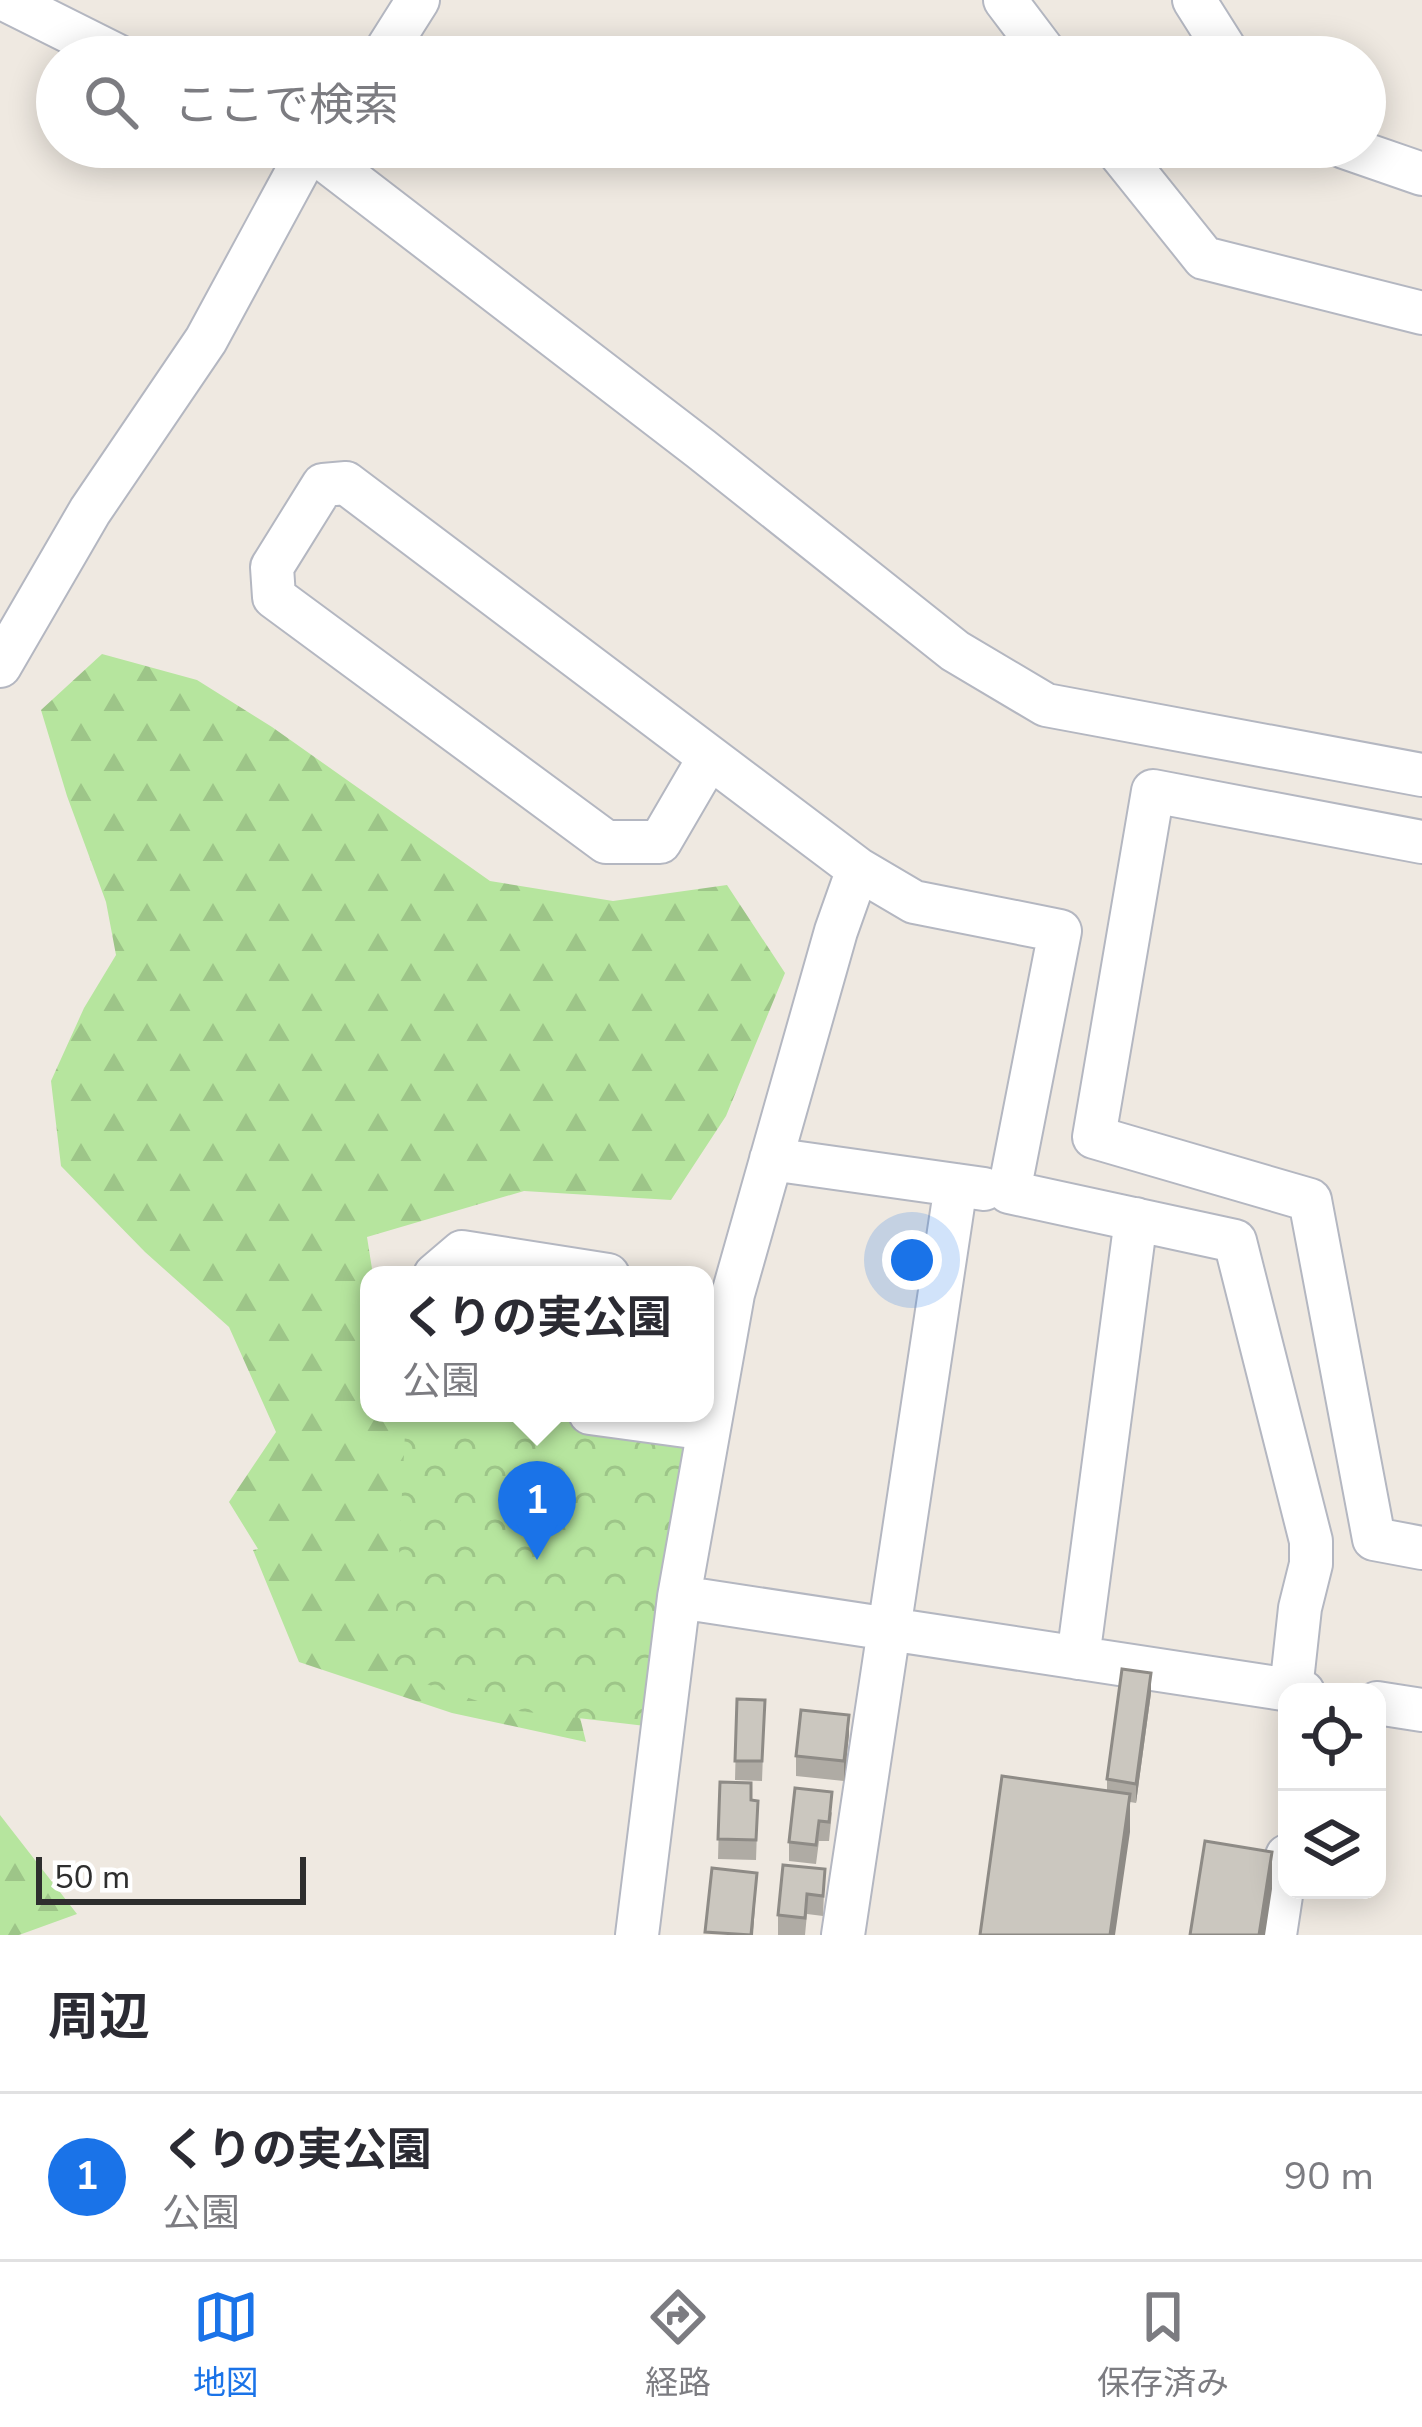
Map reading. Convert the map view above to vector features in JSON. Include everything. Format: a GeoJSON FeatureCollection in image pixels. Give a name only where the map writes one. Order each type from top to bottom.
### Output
{"type":"FeatureCollection","features":[{"type":"Feature","properties":{"kind":"street"},"geometry":{"type":"LineString","coordinates":[[6,0],[78,36]]}},
{"type":"Feature","properties":{"kind":"street"},"geometry":{"type":"LineString","coordinates":[[395,36],[418,0]]}},
{"type":"Feature","properties":{"kind":"street"},"geometry":{"type":"LineString","coordinates":[[1005,0],[1032,36]]}},
{"type":"Feature","properties":{"kind":"street"},"geometry":{"type":"LineString","coordinates":[[1194,0],[1217,36]]}},
{"type":"Feature","properties":{"kind":"street"},"geometry":{"type":"LineString","coordinates":[[1386,162],[1422,174]]}},
{"type":"Feature","properties":{"kind":"street"},"geometry":{"type":"LineString","coordinates":[[0,666],[90,511],[206,340],[305,168]]}},
{"type":"Feature","properties":{"kind":"street"},"geometry":{"type":"LineString","coordinates":[[340,168],[955,651],[1046,705],[1422,775]]}},
{"type":"Feature","properties":{"kind":"street"},"geometry":{"type":"LineString","coordinates":[[1132,168],[1204,258],[1422,313]]}},
{"type":"Feature","properties":{"kind":"street"},"geometry":{"type":"LineString","coordinates":[[709,758],[660,842],[607,842],[274,597],[272,567],[323,485],[346,483],[858,869],[914,902],[1060,931],[1009,1192]]}},
{"type":"Feature","properties":{"kind":"street"},"geometry":{"type":"LineString","coordinates":[[1422,842],[1154,791],[1094,1137],[1310,1200],[1374,1539],[1422,1548]]}},
{"type":"Feature","properties":{"kind":"street"},"geometry":{"type":"LineString","coordinates":[[714,1354],[719,1292],[771,1159],[858,869]]}},
{"type":"Feature","properties":{"kind":"street"},"geometry":{"type":"LineString","coordinates":[[771,1159],[1009,1192],[1235,1240],[1312,1541],[1300,1608],[1297,1683]]}},
{"type":"Feature","properties":{"kind":"street"},"geometry":{"type":"LineString","coordinates":[[843,1935],[956,1185]]}},
{"type":"Feature","properties":{"kind":"street"},"geometry":{"type":"LineString","coordinates":[[1078,1658],[1136,1220]]}},
{"type":"Feature","properties":{"kind":"street"},"geometry":{"type":"LineString","coordinates":[[446,1266],[462,1252],[551,1266]]}},
{"type":"Feature","properties":{"kind":"street"},"geometry":{"type":"LineString","coordinates":[[656,1422],[708,1429]]}},
{"type":"Feature","properties":{"kind":"street"},"geometry":{"type":"LineString","coordinates":[[637,1935],[679,1597],[709,1422]]}},
{"type":"Feature","properties":{"kind":"street"},"geometry":{"type":"LineString","coordinates":[[679,1597],[1278,1688]]}},
{"type":"Feature","properties":{"kind":"street"},"geometry":{"type":"LineString","coordinates":[[1386,1704],[1422,1710]]}},
{"type":"Feature","properties":{"kind":"street"},"geometry":{"type":"LineString","coordinates":[[1275,1935],[1280,1899]]}},
{"type":"Feature","properties":{"kind":"green space"},"geometry":{"type":"Polygon","coordinates":[[[102,654],[197,680],[272,727],[490,881],[613,901],[727,885],[785,973],[726,1116],[671,1200],[524,1191],[367,1237],[372,1266],[360,1266],[360,1422],[416,1422],[550,1594],[586,1742],[452,1713],[299,1662],[253,1550],[258,1549],[229,1502],[276,1432],[229,1327],[145,1252],[61,1166],[51,1081],[84,1008],[116,955],[106,902],[41,710],[102,654]]]}},
{"type":"Feature","properties":{"kind":"green space"},"geometry":{"type":"Polygon","coordinates":[[[406,1422],[576,1422],[691,1447],[654,1727],[502,1709],[393,1673],[406,1422]]]}},
{"type":"Feature","properties":{"kind":"green space"},"geometry":{"type":"Polygon","coordinates":[[[0,1815],[77,1914],[19,1935],[0,1935],[0,1815]]]}},
{"type":"Feature","properties":{"kind":"building"},"geometry":{"type":"Polygon","coordinates":[[[1122,1669],[1151,1673],[1136,1784],[1107,1779],[1122,1669]]]}},
{"type":"Feature","properties":{"kind":"building"},"geometry":{"type":"Polygon","coordinates":[[[737,1699],[765,1700],[762,1761],[735,1761],[737,1699]]]}},
{"type":"Feature","properties":{"kind":"building"},"geometry":{"type":"Polygon","coordinates":[[[801,1710],[849,1715],[844,1761],[796,1756],[801,1710]]]}},
{"type":"Feature","properties":{"kind":"building"},"geometry":{"type":"Polygon","coordinates":[[[1002,1776],[1130,1794],[1110,1935],[980,1935],[1002,1776]]]}},
{"type":"Feature","properties":{"kind":"building"},"geometry":{"type":"Polygon","coordinates":[[[720,1782],[751,1783],[751,1800],[758,1801],[756,1840],[718,1839],[720,1782]]]}},
{"type":"Feature","properties":{"kind":"building"},"geometry":{"type":"Polygon","coordinates":[[[795,1788],[832,1792],[829,1822],[819,1821],[816,1845],[789,1842],[795,1788]]]}},
{"type":"Feature","properties":{"kind":"building"},"geometry":{"type":"Polygon","coordinates":[[[1205,1841],[1272,1852],[1259,1935],[1190,1935],[1205,1841]]]}},
{"type":"Feature","properties":{"kind":"building"},"geometry":{"type":"Polygon","coordinates":[[[783,1865],[825,1869],[823,1896],[807,1894],[805,1918],[778,1915],[783,1865]]]}},
{"type":"Feature","properties":{"kind":"building"},"geometry":{"type":"Polygon","coordinates":[[[712,1868],[757,1873],[751,1935],[705,1932],[712,1868]]]}},
{"type":"Feature","properties":{"kind":"place","name":"くりの実公園"},"geometry":{"type":"Point","coordinates":[537,1560]}}]}
